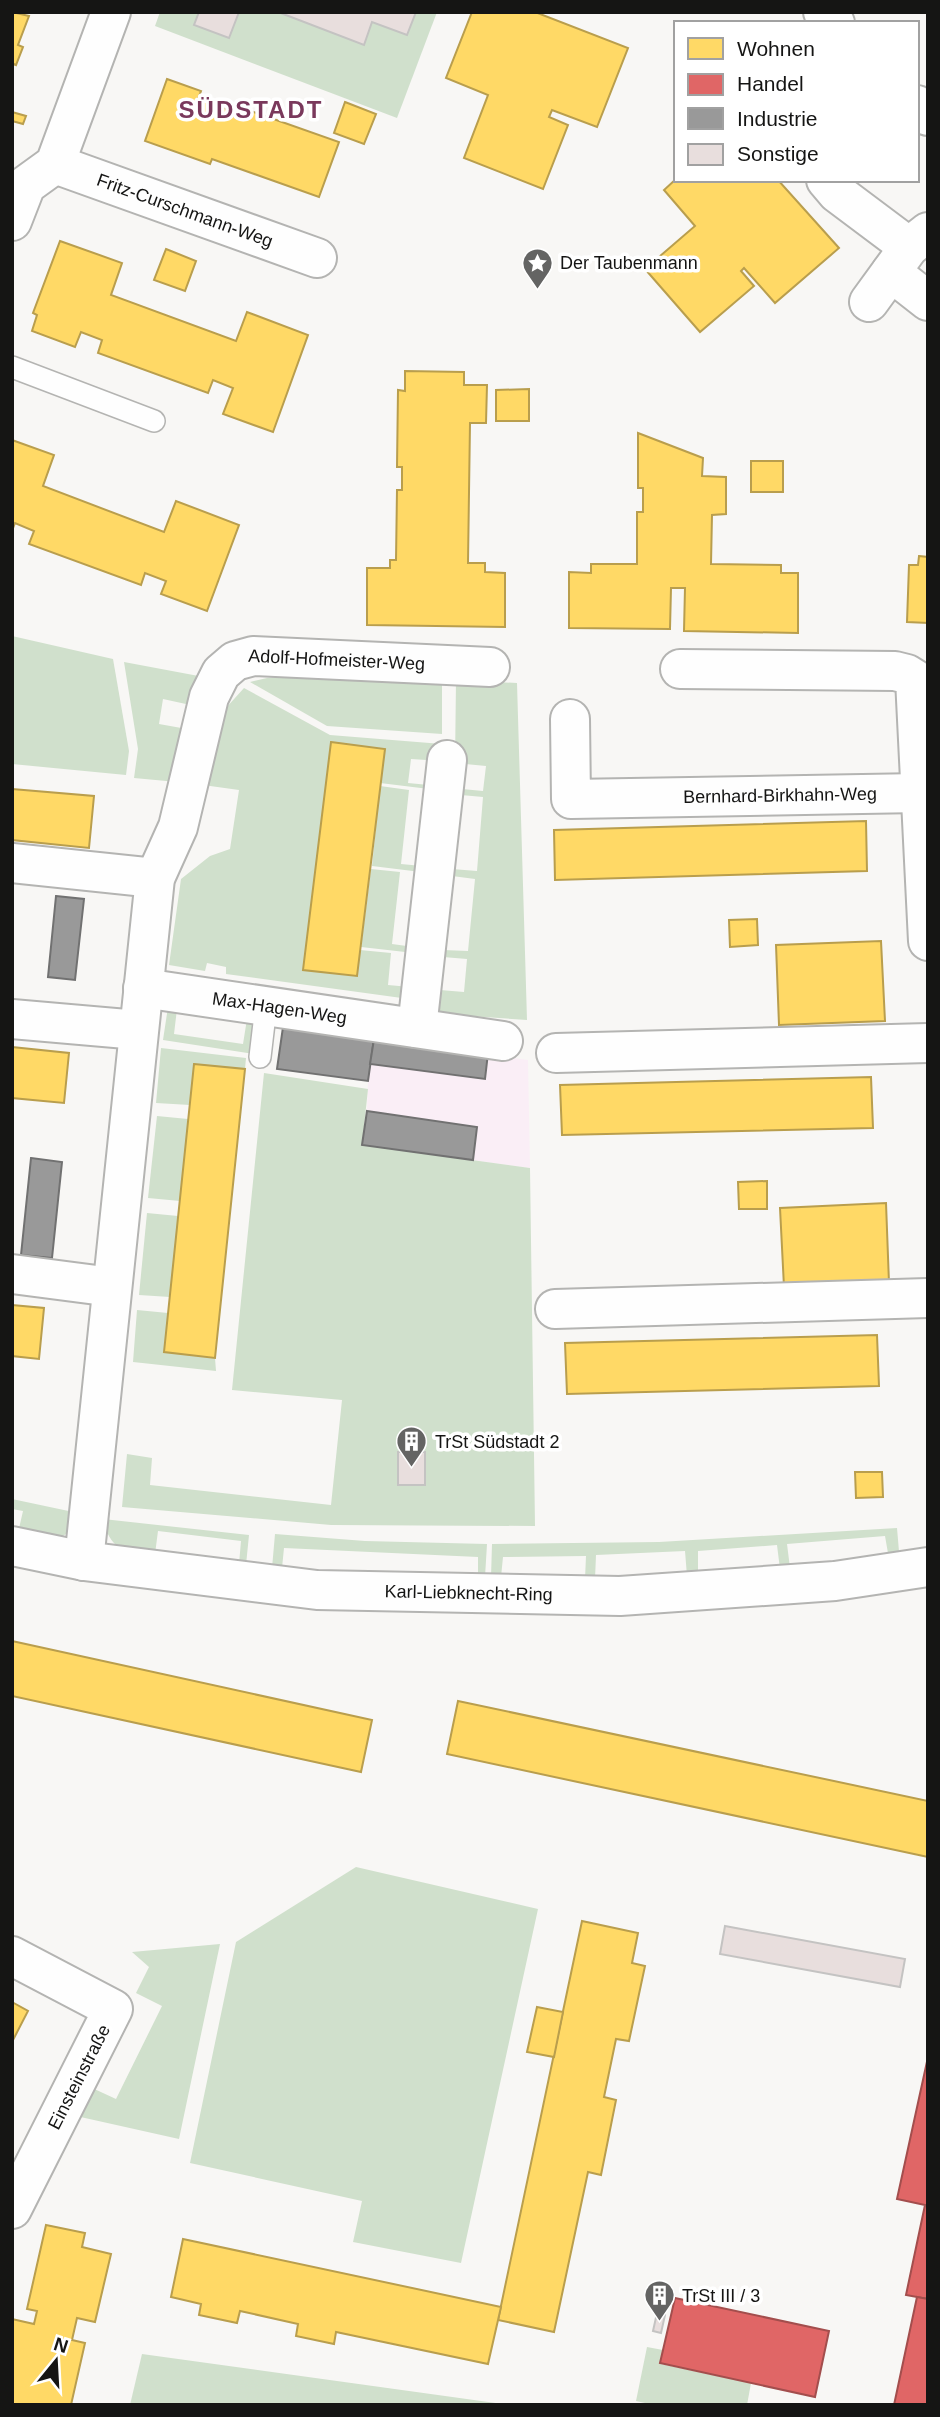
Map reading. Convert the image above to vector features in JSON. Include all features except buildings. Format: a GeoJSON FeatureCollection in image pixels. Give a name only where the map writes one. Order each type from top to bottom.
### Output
{"type":"FeatureCollection","features":[{"type":"Feature","properties":{"kind":"street"},"geometry":{"type":"LineString","coordinates":[[12,221],[26,185],[55,163],[111,12]]}},
{"type":"Feature","properties":{"kind":"street","name":"Fritz-Curschmann-Weg"},"geometry":{"type":"LineString","coordinates":[[55,163],[317,258]]}},
{"type":"Feature","properties":{"kind":"street"},"geometry":{"type":"LineString","coordinates":[[828,182],[837,193],[909,250],[928,301]]}},
{"type":"Feature","properties":{"kind":"street"},"geometry":{"type":"LineString","coordinates":[[869,302],[909,250]]}},
{"type":"Feature","properties":{"kind":"street","name":"Adolf-Hofmeister-Weg"},"geometry":{"type":"LineString","coordinates":[[155,878],[178,827],[209,697],[221,673],[235,661],[253,656],[490,667]]}},
{"type":"Feature","properties":{"kind":"street"},"geometry":{"type":"LineString","coordinates":[[680,669],[895,671],[915,679],[928,941]]}},
{"type":"Feature","properties":{"kind":"street","name":"Bernhard-Birkhahn-Weg"},"geometry":{"type":"LineString","coordinates":[[570,719],[571,799],[920,793]]}},
{"type":"Feature","properties":{"kind":"street"},"geometry":{"type":"LineString","coordinates":[[417,1028],[447,760]]}},
{"type":"Feature","properties":{"kind":"street"},"geometry":{"type":"LineString","coordinates":[[12,863],[155,878],[84,1561]]}},
{"type":"Feature","properties":{"kind":"street","name":"Max-Hagen-Weg"},"geometry":{"type":"LineString","coordinates":[[143,988],[502,1041]]}},
{"type":"Feature","properties":{"kind":"street"},"geometry":{"type":"LineString","coordinates":[[12,1018],[138,1030]]}},
{"type":"Feature","properties":{"kind":"street"},"geometry":{"type":"LineString","coordinates":[[556,1053],[928,1043]]}},
{"type":"Feature","properties":{"kind":"street"},"geometry":{"type":"LineString","coordinates":[[12,1274],[113,1287]]}},
{"type":"Feature","properties":{"kind":"street"},"geometry":{"type":"LineString","coordinates":[[555,1308],[928,1298]]}},
{"type":"Feature","properties":{"kind":"street","name":"Karl-Liebknecht-Ring"},"geometry":{"type":"LineString","coordinates":[[12,1546],[84,1561],[317,1590],[620,1596],[835,1581],[928,1567]]}},
{"type":"Feature","properties":{"kind":"street","name":"Einsteinstraße"},"geometry":{"type":"LineString","coordinates":[[12,1956],[113,2009],[12,2209]]}},
{"type":"Feature","properties":{"kind":"lane"},"geometry":{"type":"LineString","coordinates":[[12,367],[154,421]]}},
{"type":"Feature","properties":{"kind":"lane"},"geometry":{"type":"LineString","coordinates":[[260,1057],[266,1006]]}},
{"type":"Feature","properties":{"kind":"shaded area"},"geometry":{"type":"Polygon","coordinates":[[[283,1027],[528,1060],[530,1168],[362,1145],[368,1081],[277,1069],[283,1027]]]}},
{"type":"Feature","properties":{"kind":"green space"},"geometry":{"type":"Polygon","coordinates":[[[160,12],[437,12],[397,118],[155,26],[160,12]]]}},
{"type":"Feature","properties":{"kind":"green space"},"geometry":{"type":"Polygon","coordinates":[[[12,636],[113,659],[129,751],[126,775],[12,764],[12,636]]]}},
{"type":"Feature","properties":{"kind":"green space"},"geometry":{"type":"Polygon","coordinates":[[[124,662],[204,677],[195,706],[163,699],[159,724],[187,729],[177,782],[134,778],[138,749],[124,662]]]}},
{"type":"Feature","properties":{"kind":"green space"},"geometry":{"type":"Polygon","coordinates":[[[293,676],[442,680],[442,734],[327,726],[250,682],[293,676]]]}},
{"type":"Feature","properties":{"kind":"green space"},"geometry":{"type":"Polygon","coordinates":[[[456,680],[517,683],[527,1020],[441,1014],[434,1005],[440,990],[464,992],[467,959],[443,957],[443,950],[468,951],[475,879],[452,876],[452,869],[477,871],[483,797],[461,795],[462,789],[483,791],[486,766],[455,763],[456,680]]]}},
{"type":"Feature","properties":{"kind":"green space"},"geometry":{"type":"Polygon","coordinates":[[[244,688],[330,735],[442,744],[442,761],[411,759],[408,783],[429,785],[429,789],[380,783],[384,749],[331,742],[303,969],[357,976],[360,950],[391,953],[388,985],[410,987],[409,999],[226,974],[226,967],[207,963],[205,971],[169,965],[181,879],[210,856],[230,849],[239,790],[203,785],[225,709],[244,688]]]}},
{"type":"Feature","properties":{"kind":"green space"},"geometry":{"type":"Polygon","coordinates":[[[380,786],[409,790],[401,864],[422,866],[421,872],[372,866],[380,786]]]}},
{"type":"Feature","properties":{"kind":"green space"},"geometry":{"type":"Polygon","coordinates":[[[371,869],[400,872],[392,944],[414,947],[414,953],[361,947],[371,869]]]}},
{"type":"Feature","properties":{"kind":"green space"},"geometry":{"type":"Polygon","coordinates":[[[168,1007],[177,1009],[174,1034],[243,1044],[247,1019],[255,1022],[254,1054],[163,1040],[168,1007]]]}},
{"type":"Feature","properties":{"kind":"green space"},"geometry":{"type":"Polygon","coordinates":[[[161,1048],[246,1058],[245,1069],[194,1064],[190,1105],[156,1103],[161,1048]]]}},
{"type":"Feature","properties":{"kind":"green space"},"geometry":{"type":"Polygon","coordinates":[[[264,1073],[368,1089],[362,1145],[530,1168],[535,1526],[331,1525],[122,1507],[127,1454],[152,1458],[150,1485],[331,1505],[342,1400],[232,1390],[264,1073]]]}},
{"type":"Feature","properties":{"kind":"green space"},"geometry":{"type":"Polygon","coordinates":[[[157,1116],[188,1119],[180,1201],[148,1198],[157,1116]]]}},
{"type":"Feature","properties":{"kind":"green space"},"geometry":{"type":"Polygon","coordinates":[[[147,1213],[178,1216],[170,1297],[139,1295],[147,1213]]]}},
{"type":"Feature","properties":{"kind":"green space"},"geometry":{"type":"Polygon","coordinates":[[[137,1310],[168,1313],[164,1352],[215,1358],[216,1371],[133,1362],[137,1310]]]}},
{"type":"Feature","properties":{"kind":"green space"},"geometry":{"type":"Polygon","coordinates":[[[12,1499],[78,1513],[68,1533],[57,1539],[18,1533],[23,1511],[12,1509],[12,1499]]]}},
{"type":"Feature","properties":{"kind":"green space"},"geometry":{"type":"Polygon","coordinates":[[[103,1519],[249,1535],[246,1565],[239,1564],[241,1541],[158,1531],[155,1554],[127,1550],[110,1538],[103,1519]]]}},
{"type":"Feature","properties":{"kind":"green space"},"geometry":{"type":"Polygon","coordinates":[[[897,1528],[900,1563],[889,1559],[885,1536],[787,1544],[790,1568],[780,1569],[777,1545],[698,1551],[698,1575],[687,1576],[685,1551],[596,1555],[595,1579],[585,1579],[586,1556],[503,1557],[501,1577],[491,1577],[492,1544],[659,1542],[897,1528]]]}},
{"type":"Feature","properties":{"kind":"green space"},"geometry":{"type":"Polygon","coordinates":[[[275,1534],[365,1541],[487,1544],[485,1577],[478,1577],[478,1557],[284,1548],[282,1568],[272,1568],[275,1534]]]}},
{"type":"Feature","properties":{"kind":"green space"},"geometry":{"type":"Polygon","coordinates":[[[356,1867],[538,1909],[461,2263],[353,2242],[362,2201],[190,2163],[236,1942],[356,1867]]]}},
{"type":"Feature","properties":{"kind":"green space"},"geometry":{"type":"Polygon","coordinates":[[[220,1944],[179,2139],[76,2116],[90,2087],[116,2099],[162,2006],[136,1993],[149,1967],[132,1952],[220,1944]]]}},
{"type":"Feature","properties":{"kind":"green space"},"geometry":{"type":"Polygon","coordinates":[[[647,2347],[663,2350],[661,2364],[751,2383],[747,2405],[654,2405],[636,2401],[647,2347]]]}},
{"type":"Feature","properties":{"kind":"green space"},"geometry":{"type":"Polygon","coordinates":[[[142,2354],[510,2405],[130,2405],[142,2354]]]}},
{"type":"Feature","properties":{"kind":"place","name":"Der Taubenmann"},"geometry":{"type":"Point","coordinates":[537,290]}},
{"type":"Feature","properties":{"kind":"place","name":"TrSt Südstadt 2"},"geometry":{"type":"Point","coordinates":[412,1469]}},
{"type":"Feature","properties":{"kind":"place","name":"TrSt III / 3"},"geometry":{"type":"Point","coordinates":[659,2323]}},
{"type":"Feature","properties":{"kind":"district","name":"SÜDSTADT"},"geometry":{"type":"Point","coordinates":[251,110]}}]}
